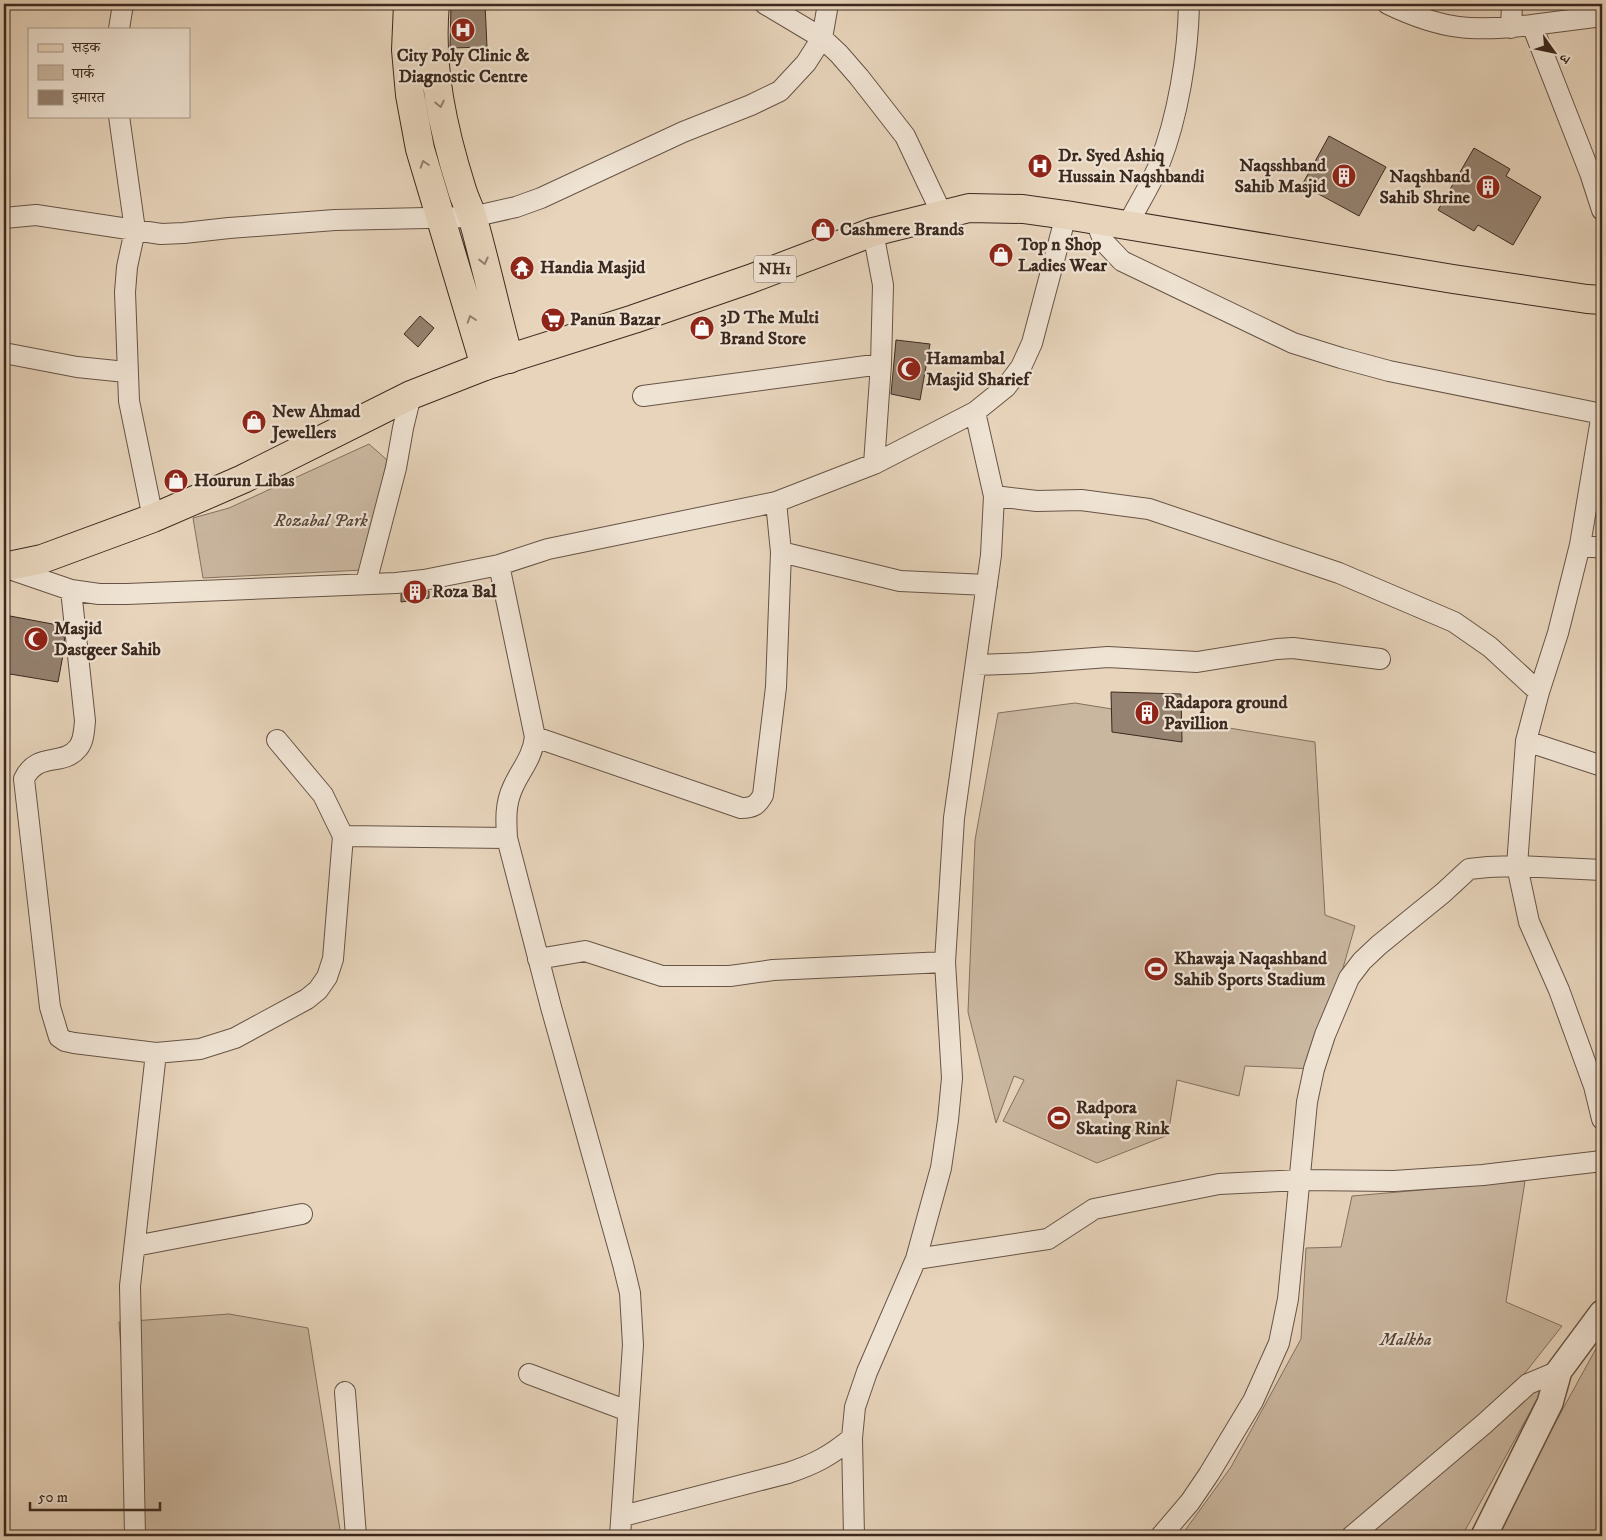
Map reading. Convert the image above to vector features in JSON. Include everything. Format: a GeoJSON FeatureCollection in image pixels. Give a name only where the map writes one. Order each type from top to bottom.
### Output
{"type":"FeatureCollection","features":[{"type":"Feature","properties":{"kind":"main road"},"geometry":{"type":"LineString","coordinates":[[408,4],[406,50],[410,95],[420,149],[442,218],[497,362]]}},
{"type":"Feature","properties":{"kind":"main road"},"geometry":{"type":"LineString","coordinates":[[435,4],[433,24],[434,61],[438,94],[462,191],[472,217],[497,362]]}},
{"type":"Feature","properties":{"kind":"main road","name":"NH1"},"geometry":{"type":"LineString","coordinates":[[4,567],[42,559],[153,518],[243,479],[411,395],[497,362],[652,313],[750,279],[874,232],[969,208],[1022,209],[1096,219],[1127,226],[1452,279],[1597,297]]}},
{"type":"Feature","properties":{"kind":"street"},"geometry":{"type":"LineString","coordinates":[[119,28],[123,4]]}},
{"type":"Feature","properties":{"kind":"street"},"geometry":{"type":"LineString","coordinates":[[765,4],[822,38],[859,77],[905,136],[942,214]]}},
{"type":"Feature","properties":{"kind":"street"},"geometry":{"type":"LineString","coordinates":[[4,218],[36,215],[161,234],[184,234],[229,228],[335,220],[472,217],[516,207],[541,198],[683,132],[751,106],[780,91],[806,63],[822,38],[828,4]]}},
{"type":"Feature","properties":{"kind":"street"},"geometry":{"type":"LineString","coordinates":[[1127,226],[1158,166],[1164,150],[1178,98],[1186,55],[1189,4]]}},
{"type":"Feature","properties":{"kind":"street"},"geometry":{"type":"LineString","coordinates":[[1388,4],[1414,16],[1441,25],[1471,30],[1532,26],[1602,16]]}},
{"type":"Feature","properties":{"kind":"street"},"geometry":{"type":"LineString","coordinates":[[1511,28],[1512,4]]}},
{"type":"Feature","properties":{"kind":"street"},"geometry":{"type":"LineString","coordinates":[[1532,26],[1590,173],[1602,210]]}},
{"type":"Feature","properties":{"kind":"street"},"geometry":{"type":"LineString","coordinates":[[119,118],[135,230],[127,267],[125,292],[126,372],[132,417],[153,518]]}},
{"type":"Feature","properties":{"kind":"street"},"geometry":{"type":"LineString","coordinates":[[4,567],[71,590],[100,594],[424,580],[500,565],[548,549],[776,502],[874,464],[975,412],[1006,387],[1021,367],[1032,343],[1066,215]]}},
{"type":"Feature","properties":{"kind":"street"},"geometry":{"type":"LineString","coordinates":[[1096,219],[1104,242],[1122,261],[1293,342],[1389,371],[1602,413],[1580,545],[1558,633],[1526,741],[1518,866],[1529,922],[1559,990],[1594,1086],[1602,1119]]}},
{"type":"Feature","properties":{"kind":"street"},"geometry":{"type":"LineString","coordinates":[[874,232],[883,285],[881,364],[874,464]]}},
{"type":"Feature","properties":{"kind":"street"},"geometry":{"type":"LineString","coordinates":[[4,353],[78,367],[126,372]]}},
{"type":"Feature","properties":{"kind":"street"},"geometry":{"type":"LineString","coordinates":[[643,396],[881,364]]}},
{"type":"Feature","properties":{"kind":"street"},"geometry":{"type":"LineString","coordinates":[[366,583],[396,468],[411,395]]}},
{"type":"Feature","properties":{"kind":"street"},"geometry":{"type":"LineString","coordinates":[[854,1536],[852,1438],[855,1407],[866,1372],[916,1259],[942,1168],[948,1120],[952,1078],[946,962],[954,818],[991,555],[994,496],[975,412]]}},
{"type":"Feature","properties":{"kind":"street"},"geometry":{"type":"LineString","coordinates":[[994,496],[1037,501],[1081,500],[1149,509],[1339,572],[1454,622],[1490,647],[1539,692]]}},
{"type":"Feature","properties":{"kind":"street"},"geometry":{"type":"LineString","coordinates":[[535,737],[740,808],[755,806],[763,795],[776,687],[781,552],[776,502]]}},
{"type":"Feature","properties":{"kind":"street"},"geometry":{"type":"LineString","coordinates":[[1580,545],[1602,548]]}},
{"type":"Feature","properties":{"kind":"street"},"geometry":{"type":"LineString","coordinates":[[781,552],[900,581],[987,585]]}},
{"type":"Feature","properties":{"kind":"street"},"geometry":{"type":"LineString","coordinates":[[500,565],[535,737],[531,756],[513,786],[508,799],[506,811],[507,838],[538,959],[630,1292],[633,1345],[620,1536]]}},
{"type":"Feature","properties":{"kind":"street"},"geometry":{"type":"LineString","coordinates":[[71,590],[85,722],[83,738],[78,748],[68,755],[35,764],[28,770],[24,779],[50,1007],[59,1037],[65,1041],[156,1053],[200,1049],[235,1038],[307,999],[318,990],[327,976],[333,959],[343,836],[323,795],[277,740]]}},
{"type":"Feature","properties":{"kind":"street"},"geometry":{"type":"LineString","coordinates":[[976,665],[1029,663],[1108,656],[1197,662],[1293,648],[1380,659]]}},
{"type":"Feature","properties":{"kind":"street"},"geometry":{"type":"LineString","coordinates":[[1526,741],[1602,766]]}},
{"type":"Feature","properties":{"kind":"street"},"geometry":{"type":"LineString","coordinates":[[343,836],[507,838]]}},
{"type":"Feature","properties":{"kind":"street"},"geometry":{"type":"LineString","coordinates":[[1161,1536],[1190,1502],[1209,1474],[1253,1401],[1279,1343],[1288,1299],[1307,1102],[1314,1069],[1325,1035],[1349,978],[1362,960],[1378,945],[1443,893],[1469,869],[1488,866],[1518,866],[1602,870]]}},
{"type":"Feature","properties":{"kind":"street"},"geometry":{"type":"LineString","coordinates":[[538,959],[584,951],[662,976],[730,976],[773,970],[946,962]]}},
{"type":"Feature","properties":{"kind":"street"},"geometry":{"type":"LineString","coordinates":[[135,1536],[130,1286],[156,1053]]}},
{"type":"Feature","properties":{"kind":"street"},"geometry":{"type":"LineString","coordinates":[[916,1259],[1048,1239],[1094,1209],[1219,1184],[1300,1180],[1394,1181],[1483,1175],[1602,1161]]}},
{"type":"Feature","properties":{"kind":"street"},"geometry":{"type":"LineString","coordinates":[[135,1246],[302,1214]]}},
{"type":"Feature","properties":{"kind":"street"},"geometry":{"type":"LineString","coordinates":[[1484,1536],[1550,1402],[1559,1370],[1602,1313]]}},
{"type":"Feature","properties":{"kind":"street"},"geometry":{"type":"LineString","coordinates":[[1352,1536],[1484,1424],[1528,1384],[1559,1370]]}},
{"type":"Feature","properties":{"kind":"street"},"geometry":{"type":"LineString","coordinates":[[529,1374],[628,1411]]}},
{"type":"Feature","properties":{"kind":"street"},"geometry":{"type":"LineString","coordinates":[[345,1392],[356,1536]]}},
{"type":"Feature","properties":{"kind":"street"},"geometry":{"type":"LineString","coordinates":[[622,1516],[810,1466],[830,1455],[852,1438]]}},
{"type":"Feature","properties":{"kind":"green space","name":"Rozabal Park"},"geometry":{"type":"Polygon","coordinates":[[[369,444],[387,460],[363,570],[203,578],[193,518],[229,508],[369,444]]]}},
{"type":"Feature","properties":{"kind":"green space","name":"Khawaja Naqashband Sahib Sports Stadium"},"geometry":{"type":"Polygon","coordinates":[[[1075,703],[1315,742],[1325,915],[1355,926],[1314,1069],[1245,1066],[1239,1096],[1177,1080],[1168,1135],[1097,1163],[1003,1121],[1024,1080],[1014,1076],[996,1123],[968,1012],[975,840],[998,713],[1075,703]]]}},
{"type":"Feature","properties":{"kind":"green space","name":"Malkha"},"geometry":{"type":"Polygon","coordinates":[[[1525,1181],[1506,1302],[1562,1326],[1521,1378],[1355,1526],[1338,1536],[1181,1536],[1231,1467],[1301,1339],[1306,1248],[1341,1247],[1352,1196],[1525,1181]]]}},
{"type":"Feature","properties":{"kind":"green space"},"geometry":{"type":"Polygon","coordinates":[[[229,1314],[308,1328],[341,1536],[135,1536],[119,1322],[229,1314]]]}},
{"type":"Feature","properties":{"kind":"green space"},"geometry":{"type":"Polygon","coordinates":[[[1602,1339],[1602,1536],[1493,1536],[1598,1345],[1602,1339]]]}},
{"type":"Feature","properties":{"kind":"green space"},"geometry":{"type":"Polygon","coordinates":[[[1546,1383],[1462,1536],[1363,1536],[1522,1396],[1546,1383]]]}},
{"type":"Feature","properties":{"kind":"building"},"geometry":{"type":"Polygon","coordinates":[[[485,4],[487,47],[450,48],[451,6],[485,4]]]}},
{"type":"Feature","properties":{"kind":"building","name":"Naqsshband Sahib Masjid"},"geometry":{"type":"Polygon","coordinates":[[[1329,136],[1386,167],[1359,216],[1302,185],[1329,136]]]}},
{"type":"Feature","properties":{"kind":"building","name":"Naqshband Sahib Shrine"},"geometry":{"type":"Polygon","coordinates":[[[1474,148],[1510,169],[1506,176],[1541,197],[1513,245],[1478,225],[1474,231],[1438,210],[1474,148]]]}},
{"type":"Feature","properties":{"kind":"building"},"geometry":{"type":"Polygon","coordinates":[[[420,316],[434,328],[418,347],[404,334],[420,316]]]}},
{"type":"Feature","properties":{"kind":"building","name":"Hamambal Masjid Sharief"},"geometry":{"type":"Polygon","coordinates":[[[896,340],[930,344],[920,400],[891,394],[896,340]]]}},
{"type":"Feature","properties":{"kind":"building"},"geometry":{"type":"Polygon","coordinates":[[[429,591],[429,598],[401,602],[401,594],[429,591]]]}},
{"type":"Feature","properties":{"kind":"building","name":"Masjid Dastgeer Sahib"},"geometry":{"type":"Polygon","coordinates":[[[10,616],[63,626],[65,644],[58,682],[4,673],[4,650],[10,616]]]}},
{"type":"Feature","properties":{"kind":"building","name":"Radapora ground Pavillion"},"geometry":{"type":"Polygon","coordinates":[[[1111,692],[1181,694],[1182,742],[1112,732],[1111,692]]]}},
{"type":"Feature","properties":{"kind":"place","name":"City Poly Clinic & Diagnostic Centre"},"geometry":{"type":"Point","coordinates":[463,30]}},
{"type":"Feature","properties":{"kind":"place","name":"Dr. Syed Ashiq Hussain Naqshbandi"},"geometry":{"type":"Point","coordinates":[1040,166]}},
{"type":"Feature","properties":{"kind":"place","name":"Naqsshband Sahib Masjid"},"geometry":{"type":"Point","coordinates":[1344,176]}},
{"type":"Feature","properties":{"kind":"place","name":"Naqshband Sahib Shrine"},"geometry":{"type":"Point","coordinates":[1488,187]}},
{"type":"Feature","properties":{"kind":"place","name":"Cashmere Brands"},"geometry":{"type":"Point","coordinates":[823,230]}},
{"type":"Feature","properties":{"kind":"place","name":"Top n Shop Ladies Wear"},"geometry":{"type":"Point","coordinates":[1001,255]}},
{"type":"Feature","properties":{"kind":"place","name":"Handia Masjid"},"geometry":{"type":"Point","coordinates":[522,268]}},
{"type":"Feature","properties":{"kind":"place","name":"Panun Bazar"},"geometry":{"type":"Point","coordinates":[553,320]}},
{"type":"Feature","properties":{"kind":"place","name":"3D The Multi Brand Store"},"geometry":{"type":"Point","coordinates":[702,328]}},
{"type":"Feature","properties":{"kind":"place","name":"Hamambal Masjid Sharief"},"geometry":{"type":"Point","coordinates":[909,369]}},
{"type":"Feature","properties":{"kind":"place","name":"New Ahmad Jewellers"},"geometry":{"type":"Point","coordinates":[254,422]}},
{"type":"Feature","properties":{"kind":"place","name":"Hourun Libas"},"geometry":{"type":"Point","coordinates":[176,481]}},
{"type":"Feature","properties":{"kind":"place","name":"Roza Bal"},"geometry":{"type":"Point","coordinates":[415,592]}},
{"type":"Feature","properties":{"kind":"place","name":"Masjid Dastgeer Sahib"},"geometry":{"type":"Point","coordinates":[36,639]}},
{"type":"Feature","properties":{"kind":"place","name":"Radapora ground Pavillion"},"geometry":{"type":"Point","coordinates":[1147,713]}},
{"type":"Feature","properties":{"kind":"place","name":"Khawaja Naqashband Sahib Sports Stadium"},"geometry":{"type":"Point","coordinates":[1156,969]}},
{"type":"Feature","properties":{"kind":"place","name":"Radpora Skating Rink"},"geometry":{"type":"Point","coordinates":[1059,1118]}}]}
